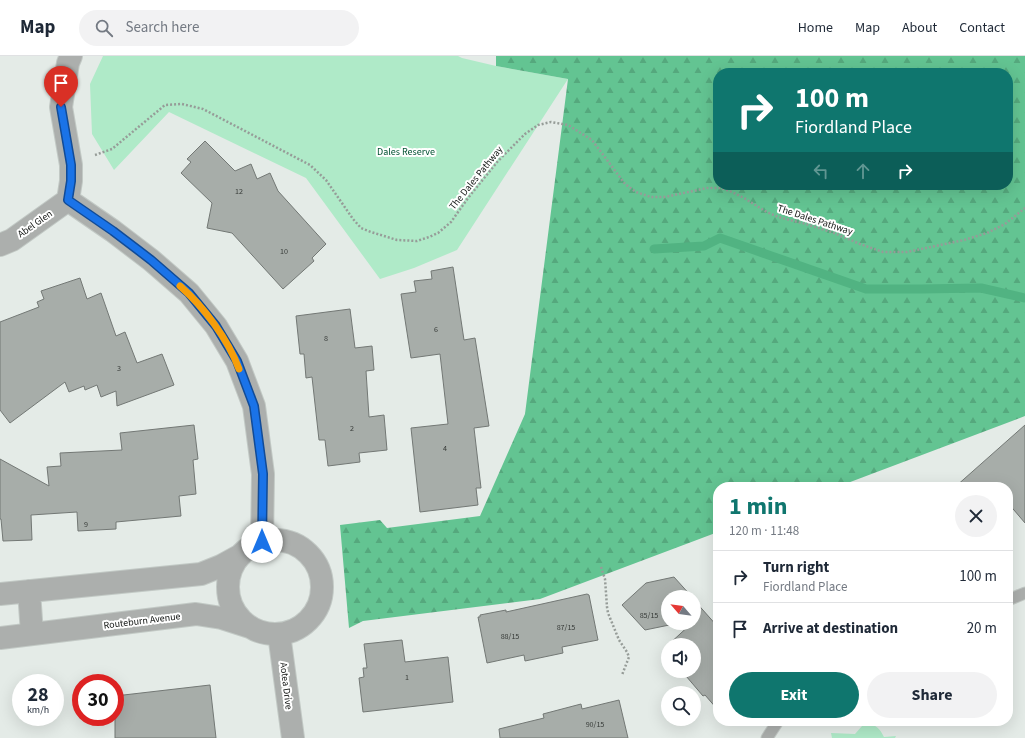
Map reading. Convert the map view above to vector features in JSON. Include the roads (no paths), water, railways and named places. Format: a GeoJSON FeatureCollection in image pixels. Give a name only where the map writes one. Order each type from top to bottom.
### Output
{"type":"FeatureCollection","features":[{"type":"Feature","properties":{"kind":"street"},"geometry":{"type":"LineString","coordinates":[[71,56],[68,63],[61,107],[71,165],[71,181],[68,200],[132,245],[189,293],[216,326],[237,361],[254,406],[263,474],[262,542]]}},
{"type":"Feature","properties":{"kind":"street","name":"Abel Glen"},"geometry":{"type":"LineString","coordinates":[[0,245],[12,240],[68,200]]}},
{"type":"Feature","properties":{"kind":"street","name":"Routeburn Avenue"},"geometry":{"type":"LineString","coordinates":[[0,594],[201,574],[221,566],[241,555],[251,547],[262,542],[274,540],[286,541],[307,553],[315,562],[320,572],[322,584],[321,596],[317,608],[310,618],[302,626],[279,634],[264,633],[251,627],[222,618],[196,614],[0,638]]}},
{"type":"Feature","properties":{"kind":"street","name":"Routeburn Avenue"},"geometry":{"type":"LineString","coordinates":[[241,555],[232,569],[229,594],[234,610],[244,622],[251,627]]}},
{"type":"Feature","properties":{"kind":"street"},"geometry":{"type":"LineString","coordinates":[[29,591],[32,634]]}},
{"type":"Feature","properties":{"kind":"street","name":"Aotea Drive"},"geometry":{"type":"LineString","coordinates":[[279,634],[293,738]]}},
{"type":"Feature","properties":{"kind":"lane"},"geometry":{"type":"LineString","coordinates":[[1013,598],[1025,593]]}},
{"type":"Feature","properties":{"kind":"lane"},"geometry":{"type":"LineString","coordinates":[[767,738],[775,726]]}},
{"type":"Feature","properties":{"kind":"waterway"},"geometry":{"type":"LineString","coordinates":[[654,249],[704,246],[720,238],[866,289],[981,288],[1025,298]]}},
{"type":"Feature","properties":{"kind":"park label","name":"Dales Reserve"},"geometry":{"type":"Point","coordinates":[406,152]}}]}
